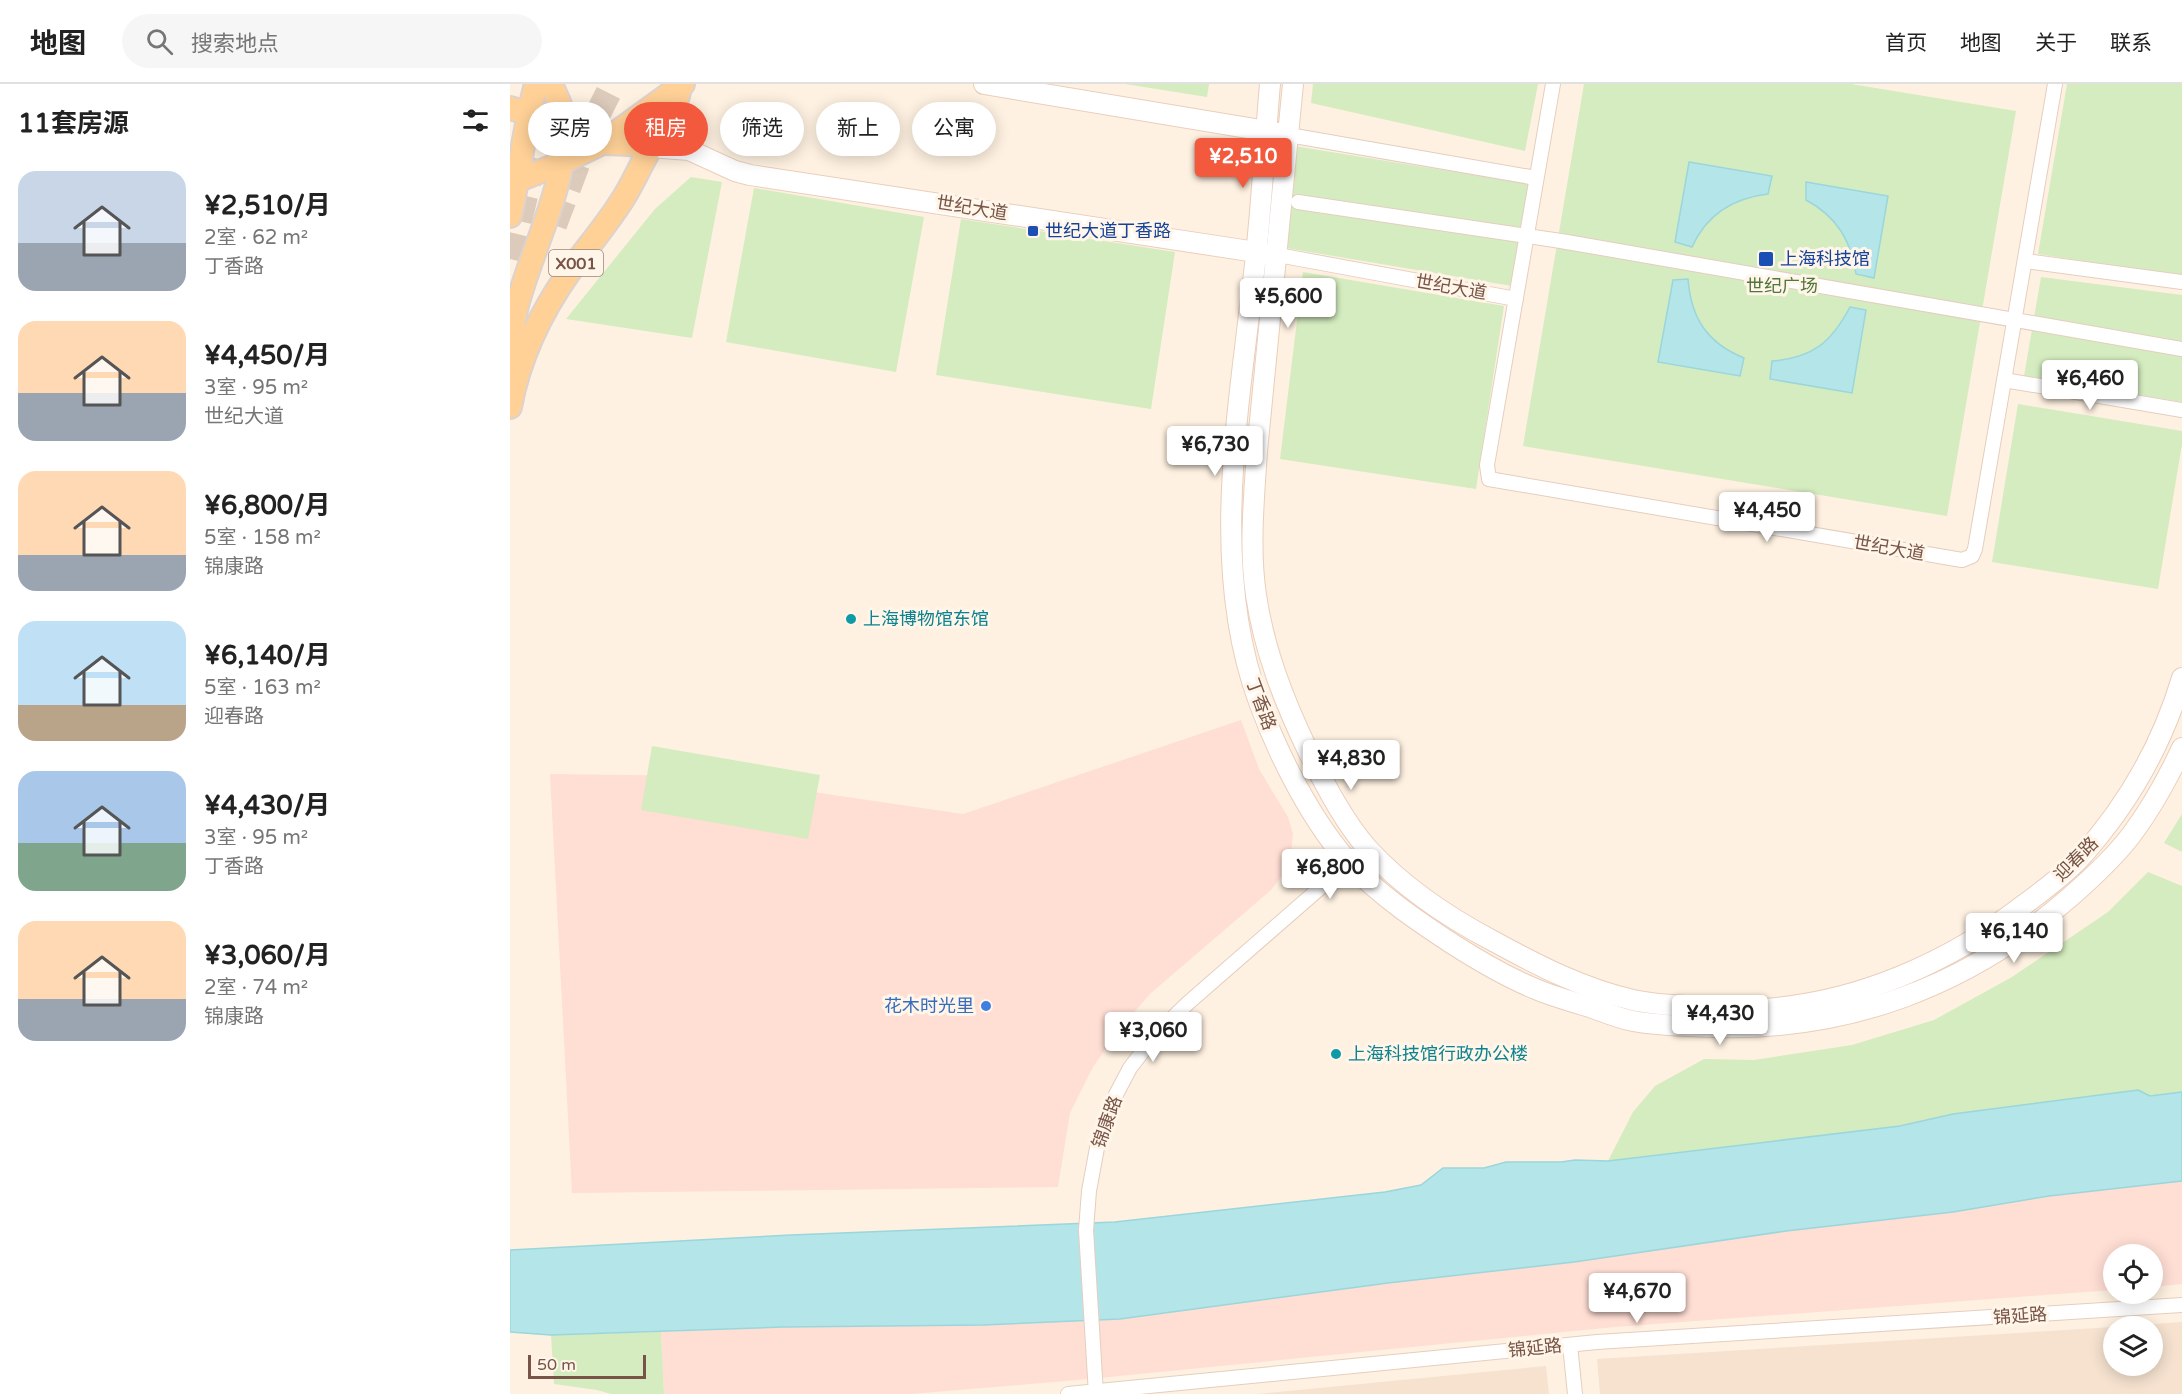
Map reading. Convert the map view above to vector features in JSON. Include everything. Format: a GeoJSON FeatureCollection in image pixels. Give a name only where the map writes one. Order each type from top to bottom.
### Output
{"type":"FeatureCollection","features":[{"type":"Feature","properties":{"kind":"main road"},"geometry":{"type":"LineString","coordinates":[[510,216],[519,180],[519,110],[537,84],[555,92]]}},
{"type":"Feature","properties":{"kind":"main road"},"geometry":{"type":"LineString","coordinates":[[612,136],[681,85]]}},
{"type":"Feature","properties":{"kind":"main road","name":"X001"},"geometry":{"type":"LineString","coordinates":[[676,102],[681,85]]}},
{"type":"Feature","properties":{"kind":"main road"},"geometry":{"type":"LineString","coordinates":[[512,397],[512,330],[516,307],[555,189],[562,156]]}},
{"type":"Feature","properties":{"kind":"main road"},"geometry":{"type":"LineString","coordinates":[[519,180],[576,156]]}},
{"type":"Feature","properties":{"kind":"main road","name":"X001"},"geometry":{"type":"LineString","coordinates":[[512,397],[537,323],[569,272],[620,204],[646,156]]}},
{"type":"Feature","properties":{"kind":"street"},"geometry":{"type":"LineString","coordinates":[[984,84],[1266,130],[1536,178]]}},
{"type":"Feature","properties":{"kind":"street","name":"丁香路"},"geometry":{"type":"LineString","coordinates":[[1270,84],[1257,251],[1235,447],[1232,510],[1234,598],[1247,665],[1278,751],[1302,795],[1349,863],[1384,896],[1477,960],[1537,990],[1632,1021],[1694,1027],[1746,1028]]}},
{"type":"Feature","properties":{"kind":"street","name":"丁香路"},"geometry":{"type":"LineString","coordinates":[[1293,84],[1278,255],[1261,398],[1253,508],[1256,592],[1270,656],[1285,702],[1327,789],[1367,848],[1434,906],[1537,965],[1586,986],[1635,1001],[1761,1009]]}},
{"type":"Feature","properties":{"kind":"street","name":"世纪大道"},"geometry":{"type":"LineString","coordinates":[[1553,84],[1487,465],[1489,479],[1952,559],[1968,559],[1975,549],[2055,84]]}},
{"type":"Feature","properties":{"kind":"street","name":"世纪大道"},"geometry":{"type":"LineString","coordinates":[[702,156],[735,171],[750,174],[1257,251],[1516,299]]}},
{"type":"Feature","properties":{"kind":"street"},"geometry":{"type":"LineString","coordinates":[[1298,202],[1573,243],[2006,319],[2015,318],[2182,349]]}},
{"type":"Feature","properties":{"kind":"street"},"geometry":{"type":"LineString","coordinates":[[2025,261],[2182,282]]}},
{"type":"Feature","properties":{"kind":"street"},"geometry":{"type":"LineString","coordinates":[[2004,381],[2182,410]]}},
{"type":"Feature","properties":{"kind":"street","name":"迎春路"},"geometry":{"type":"LineString","coordinates":[[1761,1009],[1863,990],[1904,975],[1954,952],[2000,924],[2040,893],[2077,861],[2102,832],[2139,779],[2153,752],[2182,678]]}},
{"type":"Feature","properties":{"kind":"street","name":"迎春路"},"geometry":{"type":"LineString","coordinates":[[1746,1028],[1798,1024],[1844,1016],[1909,997],[1963,972],[2012,943],[2056,910],[2097,874],[2131,835],[2159,792],[2182,748]]}},
{"type":"Feature","properties":{"kind":"street","name":"锦康路"},"geometry":{"type":"LineString","coordinates":[[1096,1393],[1087,1220],[1089,1191],[1097,1148],[1111,1104],[1130,1068],[1156,1034],[1188,1003],[1367,848]]}},
{"type":"Feature","properties":{"kind":"street","name":"锦延路"},"geometry":{"type":"LineString","coordinates":[[1068,1394],[1570,1345],[2182,1305]]}},
{"type":"Feature","properties":{"kind":"street"},"geometry":{"type":"LineString","coordinates":[[1570,1345],[1575,1394]]}},
{"type":"Feature","properties":{"kind":"shaded area"},"geometry":{"type":"Polygon","coordinates":[[[1241,720],[1259,769],[1288,817],[1293,834],[1291,853],[1285,872],[1271,890],[1151,993],[1120,1028],[1093,1067],[1070,1113],[1058,1187],[572,1193],[550,774],[703,776],[963,814],[1241,720]]]}},
{"type":"Feature","properties":{"kind":"shaded area"},"geometry":{"type":"Polygon","coordinates":[[[2182,1181],[2182,1284],[2163,1286],[2163,1244],[2103,1244],[2103,1291],[1615,1327],[1089,1379],[911,1394],[664,1394],[661,1332],[783,1327],[983,1325],[1120,1319],[1388,1283],[1574,1262],[1786,1231],[1953,1212],[2049,1196],[2182,1181]]]}},
{"type":"Feature","properties":{"kind":"shaded area"},"geometry":{"type":"Polygon","coordinates":[[[2182,1322],[2182,1394],[1600,1394],[1597,1359],[2103,1328],[2103,1376],[2163,1376],[2163,1323],[2182,1322]]]}},
{"type":"Feature","properties":{"kind":"shaded area"},"geometry":{"type":"Polygon","coordinates":[[[1546,1366],[1549,1394],[1256,1394],[1546,1366]]]}},
{"type":"Feature","properties":{"kind":"green space"},"geometry":{"type":"Polygon","coordinates":[[[1125,84],[1209,84],[1207,97],[1125,84]]]}},
{"type":"Feature","properties":{"kind":"green space"},"geometry":{"type":"Polygon","coordinates":[[[1313,84],[1538,84],[1525,151],[1311,103],[1313,84]]]}},
{"type":"Feature","properties":{"kind":"green space","name":"世纪广场"},"geometry":{"type":"Polygon","coordinates":[[[1584,84],[1851,84],[2016,111],[1947,516],[1523,446],[1584,84]]]}},
{"type":"Feature","properties":{"kind":"green space"},"geometry":{"type":"Polygon","coordinates":[[[2067,84],[2182,84],[2182,277],[2038,254],[2067,84]]]}},
{"type":"Feature","properties":{"kind":"green space"},"geometry":{"type":"Polygon","coordinates":[[[1294,146],[1529,184],[1512,286],[1286,248],[1294,146]]]}},
{"type":"Feature","properties":{"kind":"green space"},"geometry":{"type":"Polygon","coordinates":[[[691,177],[722,182],[692,338],[566,319],[655,209],[691,177]]]}},
{"type":"Feature","properties":{"kind":"green space"},"geometry":{"type":"Polygon","coordinates":[[[754,188],[924,217],[896,372],[726,342],[754,188]]]}},
{"type":"Feature","properties":{"kind":"green space"},"geometry":{"type":"Polygon","coordinates":[[[961,219],[1175,252],[1151,409],[936,375],[961,219]]]}},
{"type":"Feature","properties":{"kind":"green space"},"geometry":{"type":"Polygon","coordinates":[[[1303,272],[1504,306],[1476,489],[1280,459],[1303,272]]]}},
{"type":"Feature","properties":{"kind":"green space"},"geometry":{"type":"Polygon","coordinates":[[[2041,277],[2182,295],[2182,402],[2024,376],[2041,277]]]}},
{"type":"Feature","properties":{"kind":"green space"},"geometry":{"type":"Polygon","coordinates":[[[2018,404],[2182,431],[2182,444],[2158,589],[1992,562],[2018,404]]]}},
{"type":"Feature","properties":{"kind":"green space"},"geometry":{"type":"Polygon","coordinates":[[[652,746],[820,775],[808,839],[641,810],[652,746]]]}},
{"type":"Feature","properties":{"kind":"green space"},"geometry":{"type":"Polygon","coordinates":[[[2182,814],[2182,852],[2164,843],[2182,814]]]}},
{"type":"Feature","properties":{"kind":"green space"},"geometry":{"type":"Polygon","coordinates":[[[2148,872],[2182,886],[2182,1092],[2150,1096],[2138,1090],[1953,1114],[1900,1126],[1608,1161],[1633,1112],[1655,1086],[1704,1059],[1754,1060],[1852,1045],[1934,1020],[2012,977],[2108,912],[2148,872]]]}},
{"type":"Feature","properties":{"kind":"green space"},"geometry":{"type":"Polygon","coordinates":[[[661,1332],[664,1394],[611,1394],[554,1384],[551,1335],[661,1332]]]}},
{"type":"Feature","properties":{"kind":"water"},"geometry":{"type":"Polygon","coordinates":[[[1689,162],[1772,176],[1768,194],[1743,199],[1722,210],[1705,225],[1692,247],[1675,242],[1689,162]]]}},
{"type":"Feature","properties":{"kind":"water"},"geometry":{"type":"Polygon","coordinates":[[[1806,182],[1888,196],[1874,278],[1856,274],[1846,240],[1834,221],[1817,206],[1806,200],[1806,182]]]}},
{"type":"Feature","properties":{"kind":"water"},"geometry":{"type":"Polygon","coordinates":[[[1688,279],[1693,306],[1703,328],[1720,345],[1744,358],[1740,376],[1658,362],[1673,280],[1688,279]]]}},
{"type":"Feature","properties":{"kind":"water"},"geometry":{"type":"Polygon","coordinates":[[[1850,307],[1866,310],[1852,393],[1770,379],[1772,361],[1798,356],[1819,346],[1828,339],[1850,307]]]}},
{"type":"Feature","properties":{"kind":"water"},"geometry":{"type":"Polygon","coordinates":[[[2138,1090],[2150,1096],[2182,1092],[2182,1181],[2049,1196],[1953,1212],[1786,1231],[1574,1262],[1388,1283],[1120,1319],[983,1325],[783,1327],[551,1335],[510,1332],[510,1250],[791,1235],[1115,1222],[1385,1192],[1421,1185],[1443,1168],[1484,1168],[1506,1162],[1608,1161],[1900,1126],[1953,1114],[2138,1090]]]}},
{"type":"Feature","properties":{"kind":"tunnel"},"geometry":{"type":"LineString","coordinates":[[554,225],[592,125],[613,84]]}},
{"type":"Feature","properties":{"kind":"tunnel"},"geometry":{"type":"LineString","coordinates":[[510,259],[535,154],[555,101]]}},
{"type":"Feature","properties":{"kind":"place","name":"世纪大道丁香路"},"geometry":{"type":"Point","coordinates":[1033,231]}},
{"type":"Feature","properties":{"kind":"place","name":"上海科技馆"},"geometry":{"type":"Point","coordinates":[1766,259]}},
{"type":"Feature","properties":{"kind":"place","name":"上海博物馆东馆"},"geometry":{"type":"Point","coordinates":[851,619]}},
{"type":"Feature","properties":{"kind":"place","name":"花木时光里"},"geometry":{"type":"Point","coordinates":[986,1006]}},
{"type":"Feature","properties":{"kind":"place","name":"上海科技馆行政办公楼"},"geometry":{"type":"Point","coordinates":[1336,1054]}}]}
